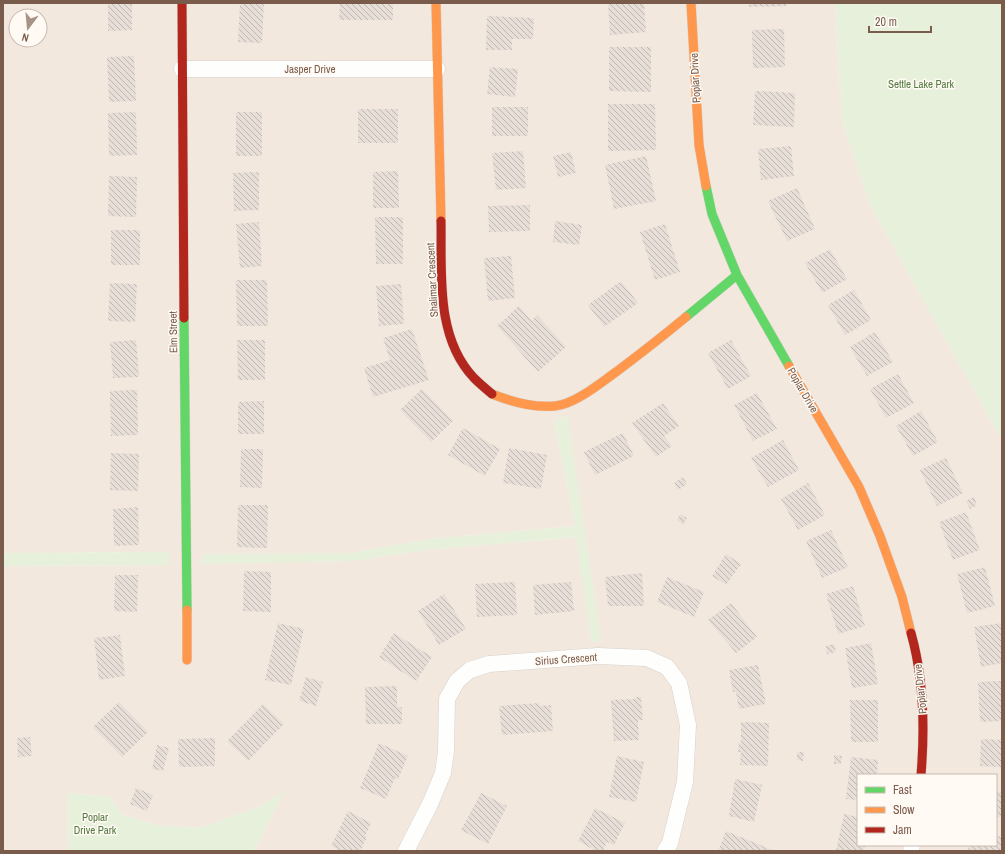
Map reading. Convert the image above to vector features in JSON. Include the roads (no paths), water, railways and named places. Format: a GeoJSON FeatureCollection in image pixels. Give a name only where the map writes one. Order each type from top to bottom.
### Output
{"type":"FeatureCollection","features":[{"type":"Feature","properties":{"kind":"street","name":"Elm Street"},"geometry":{"type":"LineString","coordinates":[[182,3],[188,559],[187,660]]}},
{"type":"Feature","properties":{"kind":"street","name":"Shalimar Crescent"},"geometry":{"type":"LineString","coordinates":[[436,3],[443,297],[447,328],[459,357],[473,377],[492,394],[512,402],[529,405],[556,406],[579,398],[651,346],[737,275]]}},
{"type":"Feature","properties":{"kind":"street","name":"Poplar Drive"},"geometry":{"type":"LineString","coordinates":[[691,3],[699,145],[712,214],[737,275],[859,487],[880,536],[902,597],[916,650],[923,701],[923,753],[921,774]]}},
{"type":"Feature","properties":{"kind":"street","name":"Jasper Drive"},"geometry":{"type":"LineString","coordinates":[[182,69],[437,68]]}},
{"type":"Feature","properties":{"kind":"street","name":"Sirius Crescent"},"geometry":{"type":"LineString","coordinates":[[406,851],[430,804],[443,773],[446,751],[447,699],[457,681],[470,670],[489,664],[598,656],[647,658],[667,667],[679,683],[688,725],[685,782],[670,843],[665,851]]}},
{"type":"Feature","properties":{"kind":"park label","name":"Settle Lake Park"},"geometry":{"type":"Point","coordinates":[921,84]}},
{"type":"Feature","properties":{"kind":"park label","name":"Poplar Drive Park"},"geometry":{"type":"Point","coordinates":[95,823]}}]}
